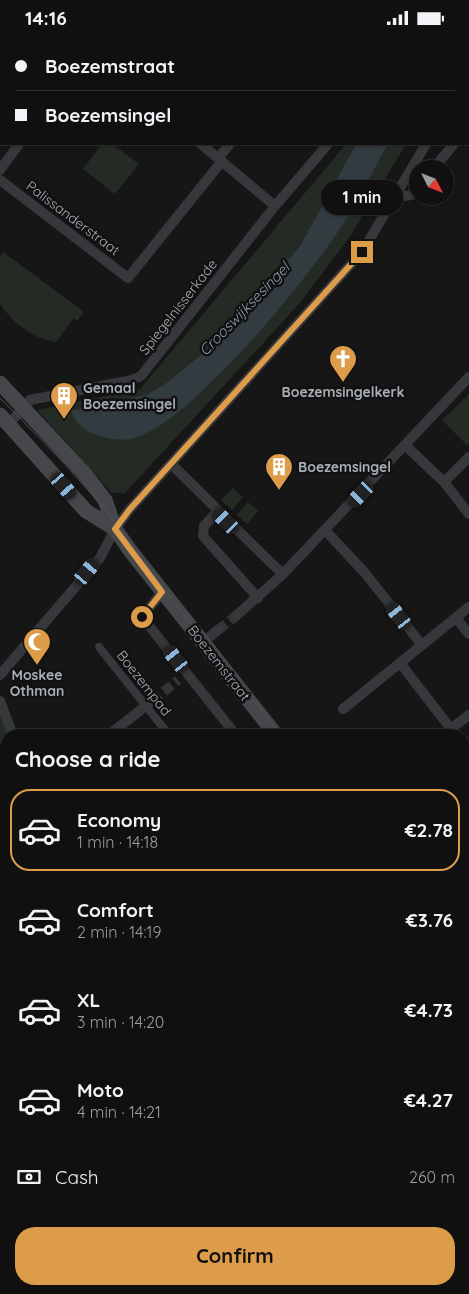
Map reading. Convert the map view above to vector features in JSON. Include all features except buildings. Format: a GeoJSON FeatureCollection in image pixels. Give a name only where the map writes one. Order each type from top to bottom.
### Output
{"type":"FeatureCollection","features":[{"type":"Feature","properties":{"kind":"main road"},"geometry":{"type":"LineString","coordinates":[[0,383],[105,500],[115,529]]}},
{"type":"Feature","properties":{"kind":"main road"},"geometry":{"type":"LineString","coordinates":[[5,419],[86,511],[115,529]]}},
{"type":"Feature","properties":{"kind":"main road","name":"Boezemstraat"},"geometry":{"type":"LineString","coordinates":[[115,529],[162,592],[271,729]]}},
{"type":"Feature","properties":{"kind":"street"},"geometry":{"type":"LineString","coordinates":[[0,170],[18,145]]}},
{"type":"Feature","properties":{"kind":"street"},"geometry":{"type":"LineString","coordinates":[[202,145],[275,206]]}},
{"type":"Feature","properties":{"kind":"street"},"geometry":{"type":"LineString","coordinates":[[220,159],[229,145]]}},
{"type":"Feature","properties":{"kind":"street","name":"Spiegelnisserkade"},"geometry":{"type":"LineString","coordinates":[[5,419],[30,401],[132,380],[141,375],[275,206],[327,145]]}},
{"type":"Feature","properties":{"kind":"street"},"geometry":{"type":"LineString","coordinates":[[0,675],[100,558],[115,529],[362,252],[425,145]]}},
{"type":"Feature","properties":{"kind":"street"},"geometry":{"type":"LineString","coordinates":[[441,160],[453,145]]}},
{"type":"Feature","properties":{"kind":"street","name":"Palissanderstraat"},"geometry":{"type":"LineString","coordinates":[[0,180],[128,278],[220,159]]}},
{"type":"Feature","properties":{"kind":"street"},"geometry":{"type":"LineString","coordinates":[[396,197],[409,195]]}},
{"type":"Feature","properties":{"kind":"street"},"geometry":{"type":"LineString","coordinates":[[237,615],[258,598],[325,531],[469,377]]}},
{"type":"Feature","properties":{"kind":"street"},"geometry":{"type":"LineString","coordinates":[[405,445],[444,481],[469,514]]}},
{"type":"Feature","properties":{"kind":"street"},"geometry":{"type":"LineString","coordinates":[[444,481],[469,457]]}},
{"type":"Feature","properties":{"kind":"street"},"geometry":{"type":"LineString","coordinates":[[171,464],[283,574]]}},
{"type":"Feature","properties":{"kind":"street"},"geometry":{"type":"LineString","coordinates":[[218,512],[204,526],[203,536],[258,598]]}},
{"type":"Feature","properties":{"kind":"street"},"geometry":{"type":"LineString","coordinates":[[325,531],[365,573],[422,645]]}},
{"type":"Feature","properties":{"kind":"street"},"geometry":{"type":"LineString","coordinates":[[162,592],[142,617],[231,729]]}},
{"type":"Feature","properties":{"kind":"street"},"geometry":{"type":"LineString","coordinates":[[343,709],[469,607]]}},
{"type":"Feature","properties":{"kind":"street"},"geometry":{"type":"LineString","coordinates":[[456,618],[469,634]]}},
{"type":"Feature","properties":{"kind":"street"},"geometry":{"type":"LineString","coordinates":[[203,642],[218,630]]}},
{"type":"Feature","properties":{"kind":"street","name":"Boezempad"},"geometry":{"type":"LineString","coordinates":[[99,647],[148,704],[164,729]]}},
{"type":"Feature","properties":{"kind":"street"},"geometry":{"type":"LineString","coordinates":[[400,663],[445,729]]}},
{"type":"Feature","properties":{"kind":"street"},"geometry":{"type":"LineString","coordinates":[[178,680],[187,673]]}},
{"type":"Feature","properties":{"kind":"street"},"geometry":{"type":"LineString","coordinates":[[0,701],[11,729]]}},
{"type":"Feature","properties":{"kind":"street"},"geometry":{"type":"LineString","coordinates":[[117,729],[148,704]]}},
{"type":"Feature","properties":{"kind":"street"},"geometry":{"type":"LineString","coordinates":[[451,729],[469,715]]}},
{"type":"Feature","properties":{"kind":"shaded area"},"geometry":{"type":"Polygon","coordinates":[[[101,145],[113,145],[139,164],[115,194],[83,169],[101,145]]]}},
{"type":"Feature","properties":{"kind":"shaded area"},"geometry":{"type":"Polygon","coordinates":[[[345,145],[355,145],[301,244],[267,288],[213,345],[165,384],[148,394],[71,411],[132,439],[155,427],[197,396],[252,340],[328,246],[348,217],[387,145],[405,145],[349,238],[300,303],[125,493],[112,493],[37,410],[140,389],[345,145]]]}},
{"type":"Feature","properties":{"kind":"shaded area"},"geometry":{"type":"Polygon","coordinates":[[[355,145],[387,145],[354,206],[326,250],[276,313],[246,347],[184,408],[155,428],[131,439],[112,439],[91,433],[79,424],[71,411],[148,394],[165,384],[213,345],[267,288],[301,244],[355,145]]]}},
{"type":"Feature","properties":{"kind":"shaded area"},"geometry":{"type":"Polygon","coordinates":[[[3,252],[84,312],[77,321],[74,318],[56,342],[39,337],[24,329],[11,318],[0,304],[0,257],[3,252]]]}},
{"type":"Feature","properties":{"kind":"shaded area"},"geometry":{"type":"Polygon","coordinates":[[[469,394],[469,443],[467,445],[442,420],[469,394]]]}},
{"type":"Feature","properties":{"kind":"shaded area"},"geometry":{"type":"Polygon","coordinates":[[[233,488],[243,497],[232,510],[221,500],[233,488]]]}},
{"type":"Feature","properties":{"kind":"shaded area"},"geometry":{"type":"Polygon","coordinates":[[[248,502],[258,511],[247,524],[237,515],[248,502]]]}},
{"type":"Feature","properties":{"kind":"shaded area"},"geometry":{"type":"Polygon","coordinates":[[[0,712],[7,729],[0,729],[0,712]]]}},
{"type":"Feature","properties":{"kind":"tunnel"},"geometry":{"type":"LineString","coordinates":[[218,630],[237,615]]}},
{"type":"Feature","properties":{"kind":"tunnel"},"geometry":{"type":"LineString","coordinates":[[152,701],[178,680]]}},
{"type":"Feature","properties":{"kind":"tram line"},"geometry":{"type":"LineString","coordinates":[[0,398],[63,462],[105,509],[170,597],[276,729]]}},
{"type":"Feature","properties":{"kind":"place","name":"Boezemsingelkerk"},"geometry":{"type":"Point","coordinates":[343,383]}},
{"type":"Feature","properties":{"kind":"place","name":"Gemaal Boezemsingel"},"geometry":{"type":"Point","coordinates":[64,420]}},
{"type":"Feature","properties":{"kind":"place","name":"Boezemsingel"},"geometry":{"type":"Point","coordinates":[279,491]}},
{"type":"Feature","properties":{"kind":"place","name":"Moskee Othman"},"geometry":{"type":"Point","coordinates":[37,666]}},
{"type":"Feature","properties":{"kind":"route"},"geometry":{"type":"LineString","coordinates":[[142,617],[162,592],[115,529],[130,509],[362,252]]}},
{"type":"Feature","properties":{"kind":"water label","name":"Crooswijksesingel"},"geometry":{"type":"Point","coordinates":[244,309]}}]}
